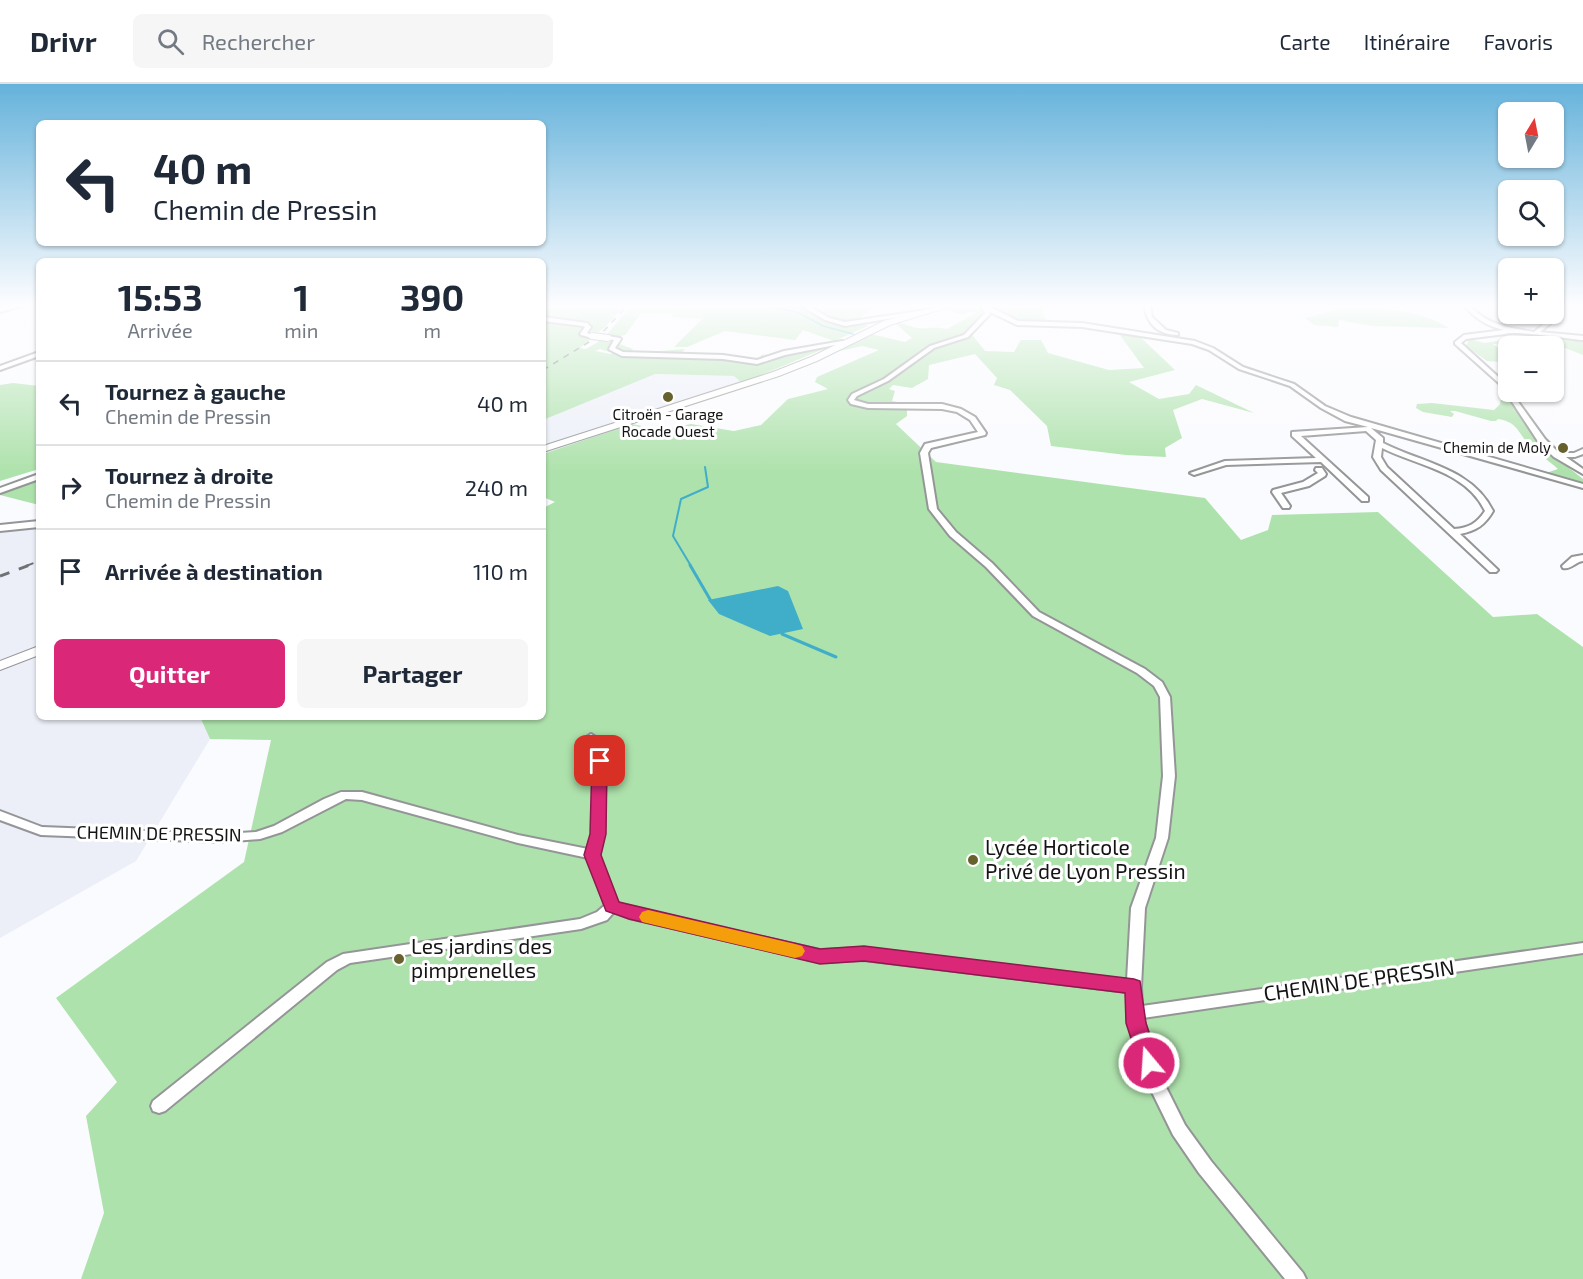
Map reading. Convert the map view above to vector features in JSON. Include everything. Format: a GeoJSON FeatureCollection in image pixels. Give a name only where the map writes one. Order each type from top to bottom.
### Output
{"type":"FeatureCollection","features":[{"type":"Feature","properties":{"kind":"main road"},"geometry":{"type":"LineString","coordinates":[[546,448],[776,374],[810,361]]}},
{"type":"Feature","properties":{"kind":"main road"},"geometry":{"type":"LineString","coordinates":[[0,666],[36,651]]}},
{"type":"Feature","properties":{"kind":"street"},"geometry":{"type":"LineString","coordinates":[[0,368],[20,361]]}},
{"type":"Feature","properties":{"kind":"street"},"geometry":{"type":"LineString","coordinates":[[913,361],[886,380],[854,395],[851,400],[853,403],[869,407],[922,405],[945,407],[973,419],[982,433],[928,446],[924,453],[933,509],[953,534],[989,566],[1036,614],[1141,671],[1158,684],[1165,697],[1169,777],[1162,838],[1138,908],[1134,987],[1136,1013],[1156,1084],[1168,1112],[1205,1167],[1297,1279]]}},
{"type":"Feature","properties":{"kind":"street"},"geometry":{"type":"LineString","coordinates":[[1230,361],[1241,368],[1292,385],[1342,417],[1370,428],[1583,486]]}},
{"type":"Feature","properties":{"kind":"street"},"geometry":{"type":"LineString","coordinates":[[1476,361],[1503,384],[1521,413],[1557,455],[1583,472]]}},
{"type":"Feature","properties":{"kind":"street"},"geometry":{"type":"LineString","coordinates":[[1365,499],[1295,434],[1370,428],[1376,434],[1380,444],[1377,457],[1384,468],[1492,570]]}},
{"type":"Feature","properties":{"kind":"street"},"geometry":{"type":"LineString","coordinates":[[1380,444],[1393,452],[1458,478],[1475,488],[1486,499],[1489,511],[1484,521],[1470,531],[1453,532]]}},
{"type":"Feature","properties":{"kind":"street"},"geometry":{"type":"LineString","coordinates":[[1557,455],[1575,455],[1583,452]]}},
{"type":"Feature","properties":{"kind":"street"},"geometry":{"type":"LineString","coordinates":[[1286,506],[1276,492],[1306,484],[1322,474],[1309,460]]}},
{"type":"Feature","properties":{"kind":"street"},"geometry":{"type":"LineString","coordinates":[[1194,473],[1225,463],[1324,460]]}},
{"type":"Feature","properties":{"kind":"street"},"geometry":{"type":"LineString","coordinates":[[1319,470],[1334,470]]}},
{"type":"Feature","properties":{"kind":"street"},"geometry":{"type":"LineString","coordinates":[[0,491],[36,477]]}},
{"type":"Feature","properties":{"kind":"street"},"geometry":{"type":"LineString","coordinates":[[0,528],[36,524]]}},
{"type":"Feature","properties":{"kind":"street"},"geometry":{"type":"LineString","coordinates":[[1566,566],[1575,559],[1583,558]]}},
{"type":"Feature","properties":{"kind":"street"},"geometry":{"type":"LineString","coordinates":[[591,738],[600,761],[598,834],[592,855],[612,906],[629,913],[820,956],[864,954],[1134,987]]}},
{"type":"Feature","properties":{"kind":"street","name":"CHEMIN DE PRESSIN"},"geometry":{"type":"LineString","coordinates":[[0,815],[41,831],[222,838],[267,833],[345,795],[362,796],[518,839],[592,855]]}},
{"type":"Feature","properties":{"kind":"street"},"geometry":{"type":"LineString","coordinates":[[159,1106],[333,966],[348,958],[581,924],[602,916],[612,906]]}},
{"type":"Feature","properties":{"kind":"street","name":"CHEMIN DE PRESSIN"},"geometry":{"type":"LineString","coordinates":[[1136,1013],[1583,948]]}},
{"type":"Feature","properties":{"kind":"shaded area"},"geometry":{"type":"Polygon","coordinates":[[[655,374],[734,376],[742,383],[625,421],[632,424],[546,453],[546,419],[655,374]]]}},
{"type":"Feature","properties":{"kind":"shaded area"},"geometry":{"type":"Polygon","coordinates":[[[36,525],[36,720],[201,720],[210,739],[136,861],[0,938],[0,529],[36,525]]]}},
{"type":"Feature","properties":{"kind":"green space"},"geometry":{"type":"Polygon","coordinates":[[[546,361],[795,361],[742,383],[734,376],[655,374],[546,419],[546,361]]]}},
{"type":"Feature","properties":{"kind":"green space"},"geometry":{"type":"Polygon","coordinates":[[[854,361],[947,361],[929,365],[928,379],[912,388],[893,385],[889,389],[895,391],[892,401],[921,406],[907,410],[907,416],[896,424],[936,462],[1205,498],[1241,540],[1268,530],[1272,515],[1378,512],[1493,617],[1537,614],[1583,647],[1583,1279],[81,1279],[104,1213],[86,1116],[117,1082],[56,998],[244,862],[271,740],[210,739],[201,720],[546,720],[546,506],[555,502],[546,498],[546,453],[632,424],[662,430],[691,424],[734,431],[761,425],[788,399],[828,389],[815,382],[817,377],[854,361]]]}},
{"type":"Feature","properties":{"kind":"green space"},"geometry":{"type":"Polygon","coordinates":[[[981,361],[1076,361],[1109,370],[1144,368],[1139,361],[1165,361],[1175,370],[1129,382],[1159,399],[1189,394],[1196,385],[1254,413],[1202,399],[1173,410],[1182,438],[1165,448],[1166,457],[1126,455],[1051,446],[1047,426],[1010,390],[994,385],[997,378],[981,361]]]}},
{"type":"Feature","properties":{"kind":"green space"},"geometry":{"type":"Polygon","coordinates":[[[13,383],[36,386],[36,470],[0,481],[0,385],[13,383]]]}},
{"type":"Feature","properties":{"kind":"green space"},"geometry":{"type":"Polygon","coordinates":[[[1500,402],[1510,402],[1544,448],[1583,479],[1583,483],[1546,473],[1558,469],[1526,441],[1515,426],[1508,422],[1498,419],[1491,421],[1450,411],[1454,414],[1452,417],[1423,412],[1416,408],[1417,404],[1432,403],[1494,410],[1500,402]]]}},
{"type":"Feature","properties":{"kind":"green space"},"geometry":{"type":"Polygon","coordinates":[[[36,480],[36,504],[0,494],[36,480]]]}},
{"type":"Feature","properties":{"kind":"water"},"geometry":{"type":"Polygon","coordinates":[[[778,586],[788,591],[803,629],[770,636],[719,614],[708,600],[778,586]]]}},
{"type":"Feature","properties":{"kind":"waterway"},"geometry":{"type":"LineString","coordinates":[[691,566],[673,536],[681,499],[708,487],[705,467]]}},
{"type":"Feature","properties":{"kind":"waterway"},"geometry":{"type":"LineString","coordinates":[[690,565],[711,601]]}},
{"type":"Feature","properties":{"kind":"waterway"},"geometry":{"type":"LineString","coordinates":[[782,634],[836,657]]}},
{"type":"Feature","properties":{"kind":"railway"},"geometry":{"type":"LineString","coordinates":[[546,368],[558,361]]}},
{"type":"Feature","properties":{"kind":"railway"},"geometry":{"type":"LineString","coordinates":[[26,566],[36,562]]}},
{"type":"Feature","properties":{"kind":"railway"},"geometry":{"type":"LineString","coordinates":[[0,576],[30,565]]}},
{"type":"Feature","properties":{"kind":"slow traffic"},"geometry":{"type":"LineString","coordinates":[[648,917],[795,951]]}},
{"type":"Feature","properties":{"kind":"place","name":"Citroën - Garage Rocade Ouest"},"geometry":{"type":"Point","coordinates":[668,397]}},
{"type":"Feature","properties":{"kind":"place","name":"Chemin de Moly"},"geometry":{"type":"Point","coordinates":[1563,448]}},
{"type":"Feature","properties":{"kind":"place","name":"Lycée Horticole Privé de Lyon Pressin"},"geometry":{"type":"Point","coordinates":[973,860]}},
{"type":"Feature","properties":{"kind":"place","name":"Les jardins des pimprenelles"},"geometry":{"type":"Point","coordinates":[399,959]}},
{"type":"Feature","properties":{"kind":"route"},"geometry":{"type":"LineString","coordinates":[[600,761],[598,834],[592,855],[612,906],[629,913],[820,956],[864,954],[1134,987],[1136,1023],[1149,1063]]}}]}
